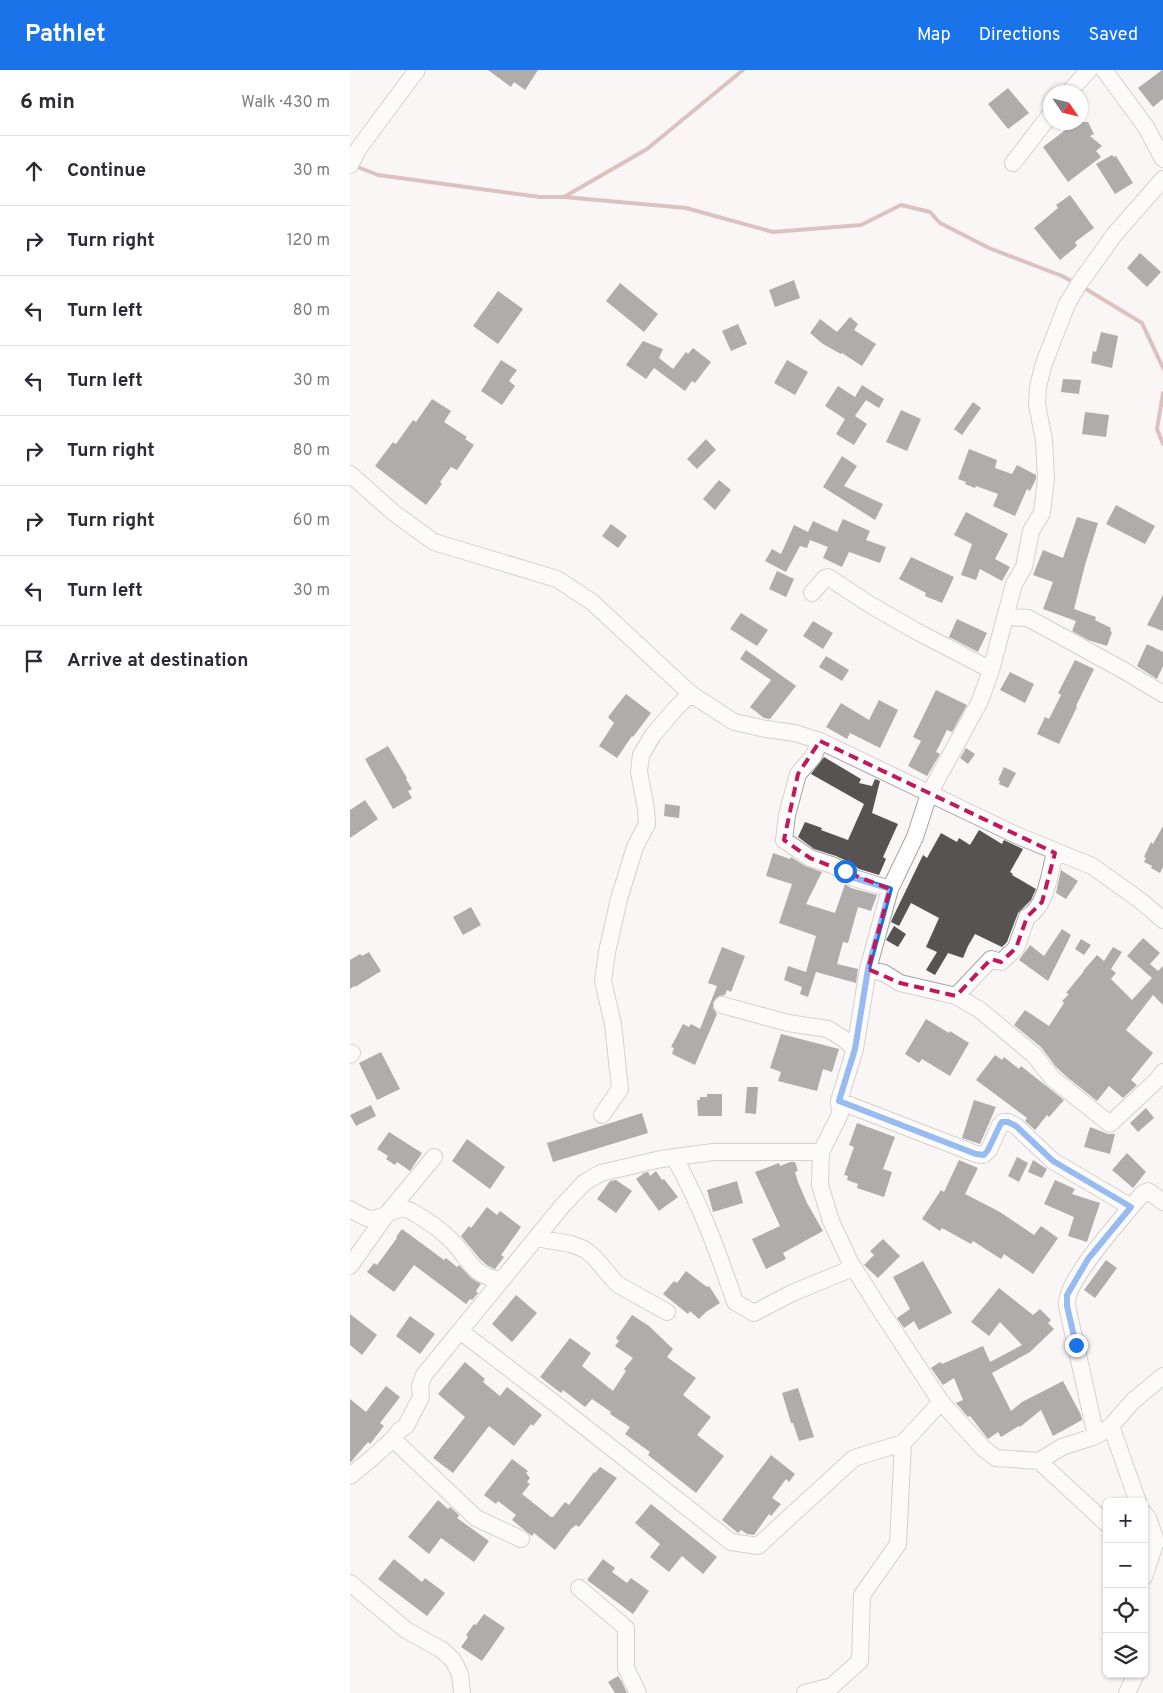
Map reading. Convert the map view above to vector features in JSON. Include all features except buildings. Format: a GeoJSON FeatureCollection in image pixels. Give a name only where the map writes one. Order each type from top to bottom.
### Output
{"type":"FeatureCollection","features":[{"type":"Feature","properties":{"kind":"street"},"geometry":{"type":"LineString","coordinates":[[350,165],[359,148],[417,70]]}},
{"type":"Feature","properties":{"kind":"street"},"geometry":{"type":"LineString","coordinates":[[1076,85],[1089,70]]}},
{"type":"Feature","properties":{"kind":"street"},"geometry":{"type":"LineString","coordinates":[[1104,70],[1146,127],[1163,159]]}},
{"type":"Feature","properties":{"kind":"street"},"geometry":{"type":"LineString","coordinates":[[1013,163],[1043,124]]}},
{"type":"Feature","properties":{"kind":"street"},"geometry":{"type":"LineString","coordinates":[[1159,188],[1114,235],[1079,284],[1067,304],[1043,366],[1036,405],[1044,440],[1046,479],[1042,513],[1031,531],[1024,567],[1014,584],[991,670],[980,701],[929,794],[915,836],[890,889],[868,969],[855,1049],[839,1101],[840,1114],[821,1152],[820,1185],[830,1221],[854,1268],[941,1402],[984,1449],[996,1458],[1040,1461],[1062,1447],[1096,1436],[1112,1426],[1133,1401],[1163,1376]]}},
{"type":"Feature","properties":{"kind":"street"},"geometry":{"type":"LineString","coordinates":[[350,474],[394,513],[434,542],[557,579],[592,602],[691,694],[734,722],[795,733],[820,741],[1055,853],[1092,866],[1141,901],[1163,920]]}},
{"type":"Feature","properties":{"kind":"street"},"geometry":{"type":"LineString","coordinates":[[812,593],[828,577],[877,609],[991,670]]}},
{"type":"Feature","properties":{"kind":"street"},"geometry":{"type":"LineString","coordinates":[[1006,617],[1028,618],[1163,694]]}},
{"type":"Feature","properties":{"kind":"street"},"geometry":{"type":"LineString","coordinates":[[602,1115],[620,1089],[613,1024],[603,981],[607,952],[619,899],[635,848],[647,824],[639,772],[641,755],[653,736],[676,708],[691,694]]}},
{"type":"Feature","properties":{"kind":"street"},"geometry":{"type":"LineString","coordinates":[[820,741],[813,756],[798,774],[786,815],[784,840],[810,858],[832,865],[854,878],[890,889]]}},
{"type":"Feature","properties":{"kind":"street"},"geometry":{"type":"LineString","coordinates":[[956,996],[991,959],[1001,962],[1016,948],[1027,917],[1035,912],[1042,902],[1055,853]]}},
{"type":"Feature","properties":{"kind":"street"},"geometry":{"type":"LineString","coordinates":[[868,969],[884,973],[900,983],[956,996],[980,1010],[1034,1055],[1052,1078],[1110,1124],[1163,1072]]}},
{"type":"Feature","properties":{"kind":"street"},"geometry":{"type":"LineString","coordinates":[[722,1005],[788,1023],[828,1029],[855,1049]]}},
{"type":"Feature","properties":{"kind":"street"},"geometry":{"type":"LineString","coordinates":[[839,1101],[976,1154],[984,1155],[1002,1122],[1008,1122],[1016,1126],[1053,1161],[1131,1207]]}},
{"type":"Feature","properties":{"kind":"street"},"geometry":{"type":"LineString","coordinates":[[350,1476],[394,1439],[400,1430],[406,1426],[421,1397],[420,1386],[424,1375],[536,1238],[585,1182],[601,1173],[713,1152],[821,1152]]}},
{"type":"Feature","properties":{"kind":"street"},"geometry":{"type":"LineString","coordinates":[[350,1266],[386,1215],[434,1156]]}},
{"type":"Feature","properties":{"kind":"street"},"geometry":{"type":"LineString","coordinates":[[674,1158],[692,1188],[717,1250],[735,1302],[754,1313],[792,1294],[854,1268]]}},
{"type":"Feature","properties":{"kind":"street"},"geometry":{"type":"LineString","coordinates":[[1096,1436],[1066,1301],[1067,1295],[1088,1259],[1142,1194],[1148,1191],[1163,1202]]}},
{"type":"Feature","properties":{"kind":"street"},"geometry":{"type":"LineString","coordinates":[[350,1209],[368,1219],[375,1219],[386,1215],[398,1208],[410,1211],[434,1226],[452,1241],[472,1267],[482,1275],[488,1279],[501,1280]]}},
{"type":"Feature","properties":{"kind":"street"},"geometry":{"type":"LineString","coordinates":[[536,1238],[572,1244],[584,1249],[594,1257],[617,1284],[667,1312]]}},
{"type":"Feature","properties":{"kind":"street"},"geometry":{"type":"LineString","coordinates":[[460,1331],[557,1404],[731,1542],[758,1546],[854,1458],[903,1443],[941,1402]]}},
{"type":"Feature","properties":{"kind":"street"},"geometry":{"type":"LineString","coordinates":[[1112,1426],[1137,1498]]}},
{"type":"Feature","properties":{"kind":"street"},"geometry":{"type":"LineString","coordinates":[[394,1439],[476,1518],[521,1539]]}},
{"type":"Feature","properties":{"kind":"street"},"geometry":{"type":"LineString","coordinates":[[805,1693],[834,1690],[860,1661],[862,1595],[898,1544],[903,1443]]}},
{"type":"Feature","properties":{"kind":"street"},"geometry":{"type":"LineString","coordinates":[[1040,1461],[1103,1520]]}},
{"type":"Feature","properties":{"kind":"street"},"geometry":{"type":"LineString","coordinates":[[1148,1518],[1160,1547],[1148,1563]]}},
{"type":"Feature","properties":{"kind":"street"},"geometry":{"type":"LineString","coordinates":[[350,1583],[406,1630],[442,1650],[453,1660],[460,1674],[462,1693]]}},
{"type":"Feature","properties":{"kind":"street"},"geometry":{"type":"LineString","coordinates":[[579,1588],[626,1628],[626,1668],[638,1693]]}},
{"type":"Feature","properties":{"kind":"street"},"geometry":{"type":"LineString","coordinates":[[1127,1693],[1134,1678]]}},
{"type":"Feature","properties":{"kind":"highlighted area"},"geometry":{"type":"Polygon","coordinates":[[[820,741],[1055,853],[1042,902],[1027,917],[1016,948],[1001,962],[991,959],[956,996],[900,983],[868,969],[890,889],[810,858],[784,840],[798,774],[820,741]]]}},
{"type":"Feature","properties":{"kind":"waterway"},"geometry":{"type":"LineString","coordinates":[[355,166],[378,175],[540,197],[564,197],[647,149],[743,70]]}},
{"type":"Feature","properties":{"kind":"waterway"},"geometry":{"type":"LineString","coordinates":[[564,197],[686,208],[773,232],[861,225],[901,205],[930,212],[940,223],[989,248],[1062,276],[1075,283]]}},
{"type":"Feature","properties":{"kind":"waterway"},"geometry":{"type":"LineString","coordinates":[[1081,286],[1142,323],[1163,368]]}},
{"type":"Feature","properties":{"kind":"waterway"},"geometry":{"type":"LineString","coordinates":[[1163,393],[1157,429],[1163,444]]}},
{"type":"Feature","properties":{"kind":"route"},"geometry":{"type":"LineString","coordinates":[[845,871],[854,878],[890,889],[868,969],[855,1049],[839,1101],[976,1154],[984,1155],[1002,1122],[1008,1122],[1016,1126],[1053,1161],[1131,1207],[1088,1259],[1067,1295],[1066,1301],[1076,1345]]}}]}
